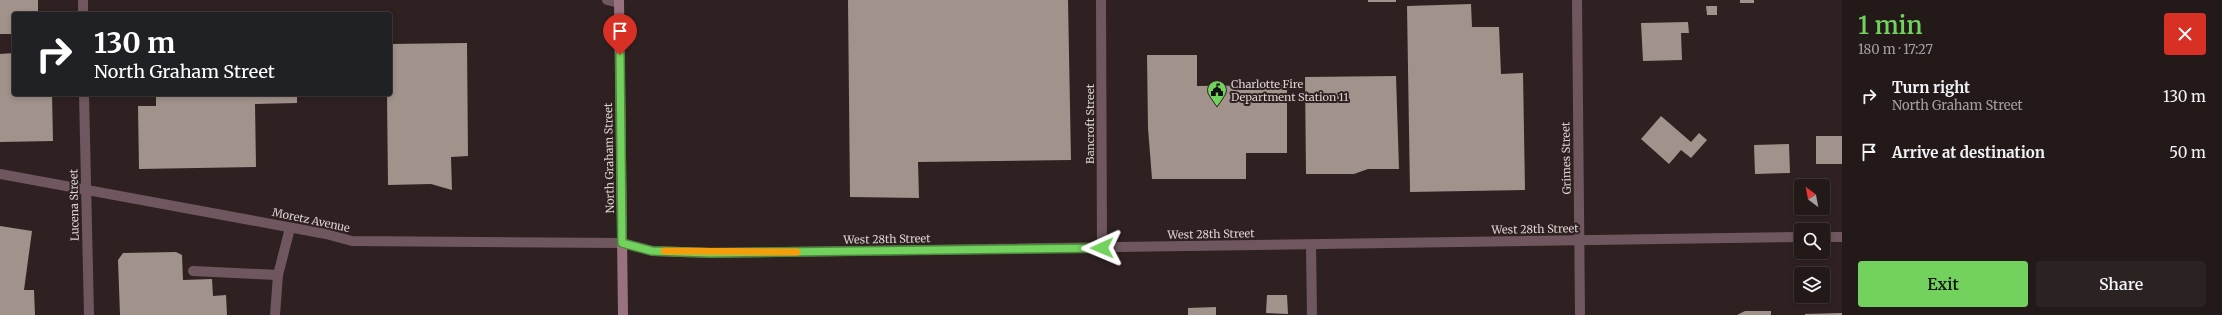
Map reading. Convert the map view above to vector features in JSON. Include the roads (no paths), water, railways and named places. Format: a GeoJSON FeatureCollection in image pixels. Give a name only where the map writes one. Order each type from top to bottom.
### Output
{"type":"FeatureCollection","features":[{"type":"Feature","properties":{"kind":"main road","name":"North Graham Street"},"geometry":{"type":"LineString","coordinates":[[619,2],[623,315]]}},
{"type":"Feature","properties":{"kind":"street"},"geometry":{"type":"LineString","coordinates":[[83,0],[83,12]]}},
{"type":"Feature","properties":{"kind":"street"},"geometry":{"type":"LineString","coordinates":[[607,0],[619,2]]}},
{"type":"Feature","properties":{"kind":"street","name":"Bancroft Street"},"geometry":{"type":"LineString","coordinates":[[1101,0],[1102,248]]}},
{"type":"Feature","properties":{"kind":"street","name":"Grimes Street"},"geometry":{"type":"LineString","coordinates":[[1577,0],[1580,315]]}},
{"type":"Feature","properties":{"kind":"street","name":"Lucena Street"},"geometry":{"type":"LineString","coordinates":[[84,96],[89,315]]}},
{"type":"Feature","properties":{"kind":"street","name":"Moretz Avenue"},"geometry":{"type":"LineString","coordinates":[[0,174],[85,191],[326,234],[352,241],[622,243]]}},
{"type":"Feature","properties":{"kind":"street"},"geometry":{"type":"LineString","coordinates":[[274,315],[278,275],[290,228]]}},
{"type":"Feature","properties":{"kind":"street","name":"West 28th Street"},"geometry":{"type":"LineString","coordinates":[[622,243],[652,251],[710,253],[1794,237]]}},
{"type":"Feature","properties":{"kind":"street"},"geometry":{"type":"LineString","coordinates":[[1830,237],[1842,237]]}},
{"type":"Feature","properties":{"kind":"street"},"geometry":{"type":"LineString","coordinates":[[1311,245],[1312,315]]}},
{"type":"Feature","properties":{"kind":"street"},"geometry":{"type":"LineString","coordinates":[[193,271],[278,275]]}},
{"type":"Feature","properties":{"kind":"place","name":"Charlotte Fire Department Station 11"},"geometry":{"type":"Point","coordinates":[1217,107]}}]}
